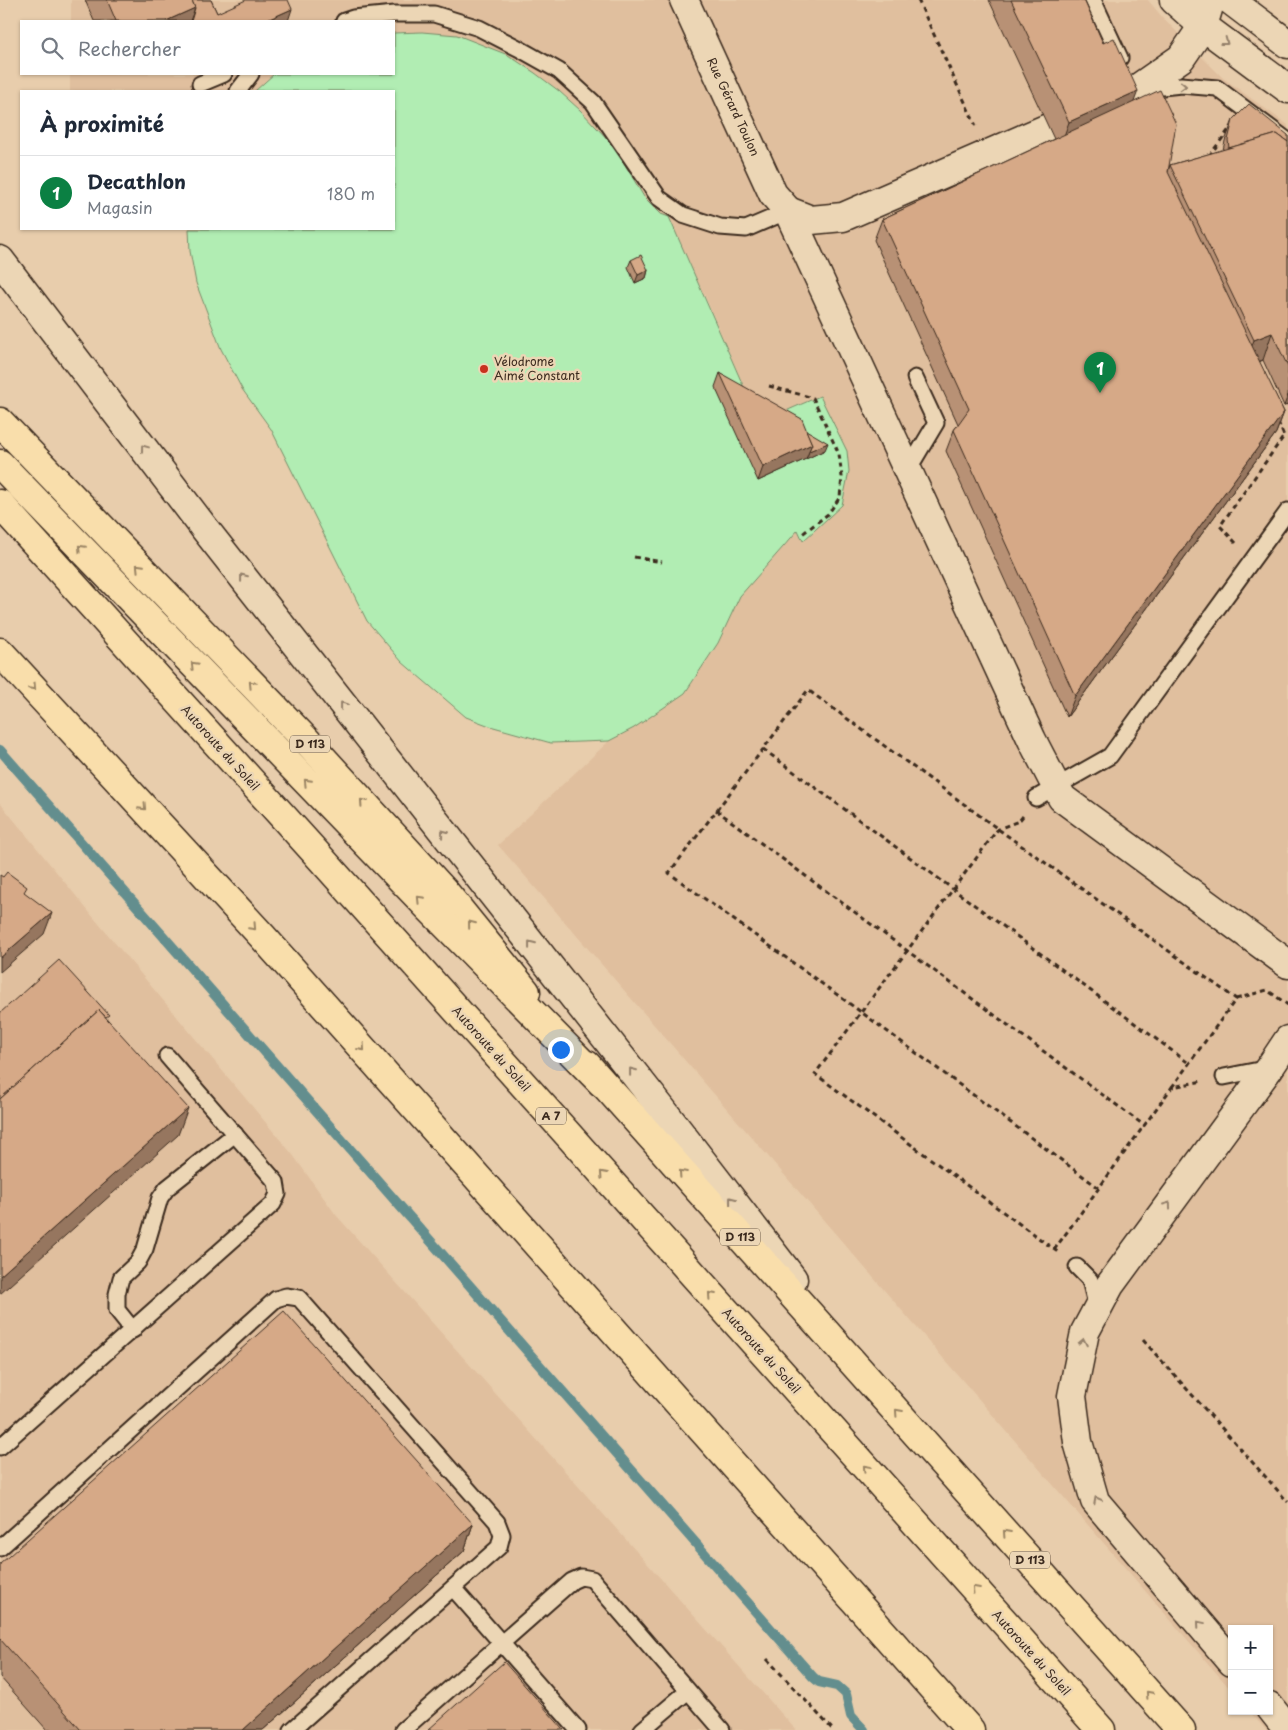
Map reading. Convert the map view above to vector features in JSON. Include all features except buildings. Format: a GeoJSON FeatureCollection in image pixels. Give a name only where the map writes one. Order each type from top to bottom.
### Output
{"type":"FeatureCollection","features":[{"type":"Feature","properties":{"kind":"main road","name":"D 113"},"geometry":{"type":"LineString","coordinates":[[0,422],[326,762],[445,892],[602,1084],[879,1390],[1182,1730]]}},
{"type":"Feature","properties":{"kind":"main road"},"geometry":{"type":"LineString","coordinates":[[0,464],[428,907],[602,1084]]}},
{"type":"Feature","properties":{"kind":"main road","name":"Autoroute du Soleil"},"geometry":{"type":"LineString","coordinates":[[0,504],[316,853],[1101,1730]]}},
{"type":"Feature","properties":{"kind":"main road"},"geometry":{"type":"LineString","coordinates":[[0,652],[263,937],[970,1730]]}},
{"type":"Feature","properties":{"kind":"street","name":"Rue Gérard Toulon"},"geometry":{"type":"LineString","coordinates":[[684,0],[773,194],[788,211]]}},
{"type":"Feature","properties":{"kind":"street"},"geometry":{"type":"LineString","coordinates":[[1174,0],[1206,13],[1288,89]]}},
{"type":"Feature","properties":{"kind":"street"},"geometry":{"type":"LineString","coordinates":[[1230,0],[1288,44]]}},
{"type":"Feature","properties":{"kind":"street"},"geometry":{"type":"LineString","coordinates":[[1130,90],[1181,58],[1206,13]]}},
{"type":"Feature","properties":{"kind":"street"},"geometry":{"type":"LineString","coordinates":[[788,211],[811,220],[844,217],[1048,128]]}},
{"type":"Feature","properties":{"kind":"street"},"geometry":{"type":"LineString","coordinates":[[788,211],[908,470],[1046,792],[1062,798],[1288,964]]}},
{"type":"Feature","properties":{"kind":"street"},"geometry":{"type":"LineString","coordinates":[[0,260],[205,529],[661,1108],[879,1390]]}},
{"type":"Feature","properties":{"kind":"street"},"geometry":{"type":"LineString","coordinates":[[1228,1657],[1095,1501],[1078,1442],[1072,1396],[1085,1332],[1110,1285],[1288,1040]]}},
{"type":"Feature","properties":{"kind":"street"},"geometry":{"type":"LineString","coordinates":[[1273,1711],[1287,1728]]}},
{"type":"Feature","properties":{"kind":"lane"},"geometry":{"type":"LineString","coordinates":[[1093,0],[1130,90],[1181,85],[1217,88],[1288,141]]}},
{"type":"Feature","properties":{"kind":"lane"},"geometry":{"type":"LineString","coordinates":[[347,20],[395,14],[434,14],[479,28],[558,71],[593,102],[659,198],[683,215],[720,227],[746,229],[788,211]]}},
{"type":"Feature","properties":{"kind":"lane"},"geometry":{"type":"LineString","coordinates":[[200,84],[222,75]]}},
{"type":"Feature","properties":{"kind":"lane"},"geometry":{"type":"LineString","coordinates":[[239,90],[250,75]]}},
{"type":"Feature","properties":{"kind":"lane"},"geometry":{"type":"LineString","coordinates":[[908,470],[936,423],[915,378]]}},
{"type":"Feature","properties":{"kind":"lane"},"geometry":{"type":"LineString","coordinates":[[1046,792],[1110,756],[1288,510]]}},
{"type":"Feature","properties":{"kind":"lane"},"geometry":{"type":"LineString","coordinates":[[0,1447],[273,1204],[278,1194],[276,1182],[167,1056]]}},
{"type":"Feature","properties":{"kind":"lane"},"geometry":{"type":"LineString","coordinates":[[1224,1077],[1270,1067]]}},
{"type":"Feature","properties":{"kind":"lane"},"geometry":{"type":"LineString","coordinates":[[133,1330],[117,1310],[116,1294],[121,1278],[138,1262],[145,1249],[160,1198],[168,1188],[235,1134]]}},
{"type":"Feature","properties":{"kind":"lane"},"geometry":{"type":"LineString","coordinates":[[1077,1267],[1090,1280],[1097,1308]]}},
{"type":"Feature","properties":{"kind":"lane"},"geometry":{"type":"LineString","coordinates":[[0,1548],[276,1300],[286,1296],[299,1298],[497,1522],[502,1535],[499,1547],[292,1730]]}},
{"type":"Feature","properties":{"kind":"lane"},"geometry":{"type":"LineString","coordinates":[[403,1730],[572,1581],[581,1577],[592,1580],[722,1730]]}},
{"type":"Feature","properties":{"kind":"lane"},"geometry":{"type":"LineString","coordinates":[[453,1588],[578,1730]]}},
{"type":"Feature","properties":{"kind":"lane"},"geometry":{"type":"LineString","coordinates":[[642,1730],[688,1691]]}},
{"type":"Feature","properties":{"kind":"path"},"geometry":{"type":"LineString","coordinates":[[918,0],[988,154]]}},
{"type":"Feature","properties":{"kind":"path"},"geometry":{"type":"LineString","coordinates":[[769,386],[813,398],[839,454],[842,477],[840,497],[828,514],[801,536]]}},
{"type":"Feature","properties":{"kind":"path"},"geometry":{"type":"LineString","coordinates":[[1252,559],[1220,526],[1284,436],[1274,414]]}},
{"type":"Feature","properties":{"kind":"path"},"geometry":{"type":"LineString","coordinates":[[634,557],[662,562]]}},
{"type":"Feature","properties":{"kind":"path"},"geometry":{"type":"LineString","coordinates":[[1099,1188],[669,873],[808,690],[1236,999]]}},
{"type":"Feature","properties":{"kind":"path"},"geometry":{"type":"LineString","coordinates":[[763,749],[1190,1064]]}},
{"type":"Feature","properties":{"kind":"path"},"geometry":{"type":"LineString","coordinates":[[1046,792],[1019,821],[998,829],[816,1074],[1077,1267]]}},
{"type":"Feature","properties":{"kind":"path"},"geometry":{"type":"LineString","coordinates":[[716,810],[1145,1126]]}},
{"type":"Feature","properties":{"kind":"path"},"geometry":{"type":"LineString","coordinates":[[1054,1250],[1236,999],[1267,990],[1288,1005]]}},
{"type":"Feature","properties":{"kind":"path"},"geometry":{"type":"LineString","coordinates":[[1172,1087],[1224,1077]]}},
{"type":"Feature","properties":{"kind":"path"},"geometry":{"type":"LineString","coordinates":[[1143,1340],[1288,1502]]}},
{"type":"Feature","properties":{"kind":"path"},"geometry":{"type":"LineString","coordinates":[[767,1659],[834,1730]]}},
{"type":"Feature","properties":{"kind":"shaded area"},"geometry":{"type":"Polygon","coordinates":[[[71,0],[1148,0],[1163,18],[1223,78],[1288,125],[1288,1730],[1266,1730],[1253,1715],[1273,1715],[1273,1625],[1228,1625],[1228,1686],[498,845],[609,741],[634,728],[685,693],[718,643],[739,596],[798,530],[803,541],[820,396],[770,418],[753,408],[705,296],[661,214],[644,197],[614,146],[559,91],[535,73],[422,32],[395,33],[395,20],[71,20],[71,0]]]}},
{"type":"Feature","properties":{"kind":"shaded area"},"geometry":{"type":"Polygon","coordinates":[[[70,75],[273,75],[256,90],[70,90],[70,75]]]}},
{"type":"Feature","properties":{"kind":"shaded area"},"geometry":{"type":"Polygon","coordinates":[[[0,803],[293,1155],[336,1215],[796,1730],[0,1730],[0,803]]]}},
{"type":"Feature","properties":{"kind":"green space","name":"Vélodrome Aimé Constant"},"geometry":{"type":"Polygon","coordinates":[[[422,32],[457,35],[508,55],[559,91],[580,110],[614,146],[644,197],[661,214],[669,217],[753,408],[770,418],[820,396],[847,451],[849,471],[842,505],[803,541],[798,530],[740,596],[718,643],[685,693],[634,728],[609,741],[551,743],[490,726],[466,717],[402,662],[367,621],[271,429],[242,389],[221,349],[196,283],[190,251],[189,230],[395,230],[395,90],[256,90],[273,75],[395,75],[395,33],[422,32]]]}},
{"type":"Feature","properties":{"kind":"waterway"},"geometry":{"type":"LineString","coordinates":[[0,750],[813,1677],[819,1682],[837,1686],[846,1694],[851,1716],[864,1730]]}},
{"type":"Feature","properties":{"kind":"place","name":"Vélodrome Aimé Constant"},"geometry":{"type":"Point","coordinates":[484,369]}},
{"type":"Feature","properties":{"kind":"place","name":"Decathlon"},"geometry":{"type":"Point","coordinates":[1100,393]}}]}
